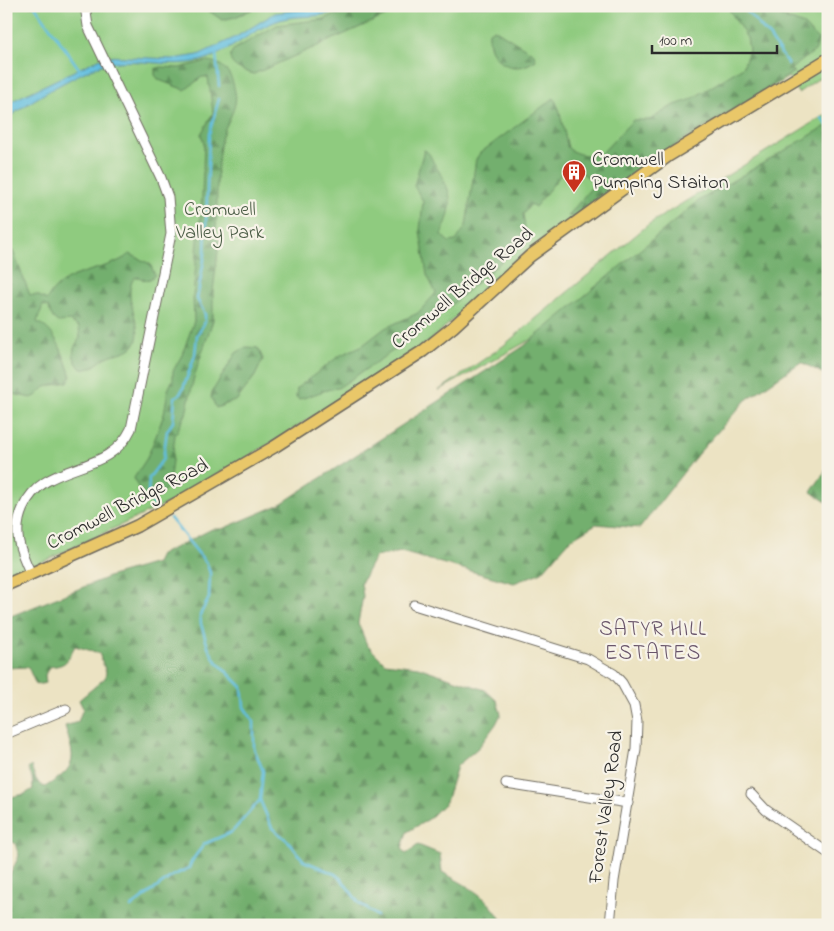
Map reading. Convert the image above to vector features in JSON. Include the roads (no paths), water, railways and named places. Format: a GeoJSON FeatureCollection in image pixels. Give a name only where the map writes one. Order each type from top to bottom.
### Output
{"type":"FeatureCollection","features":[{"type":"Feature","properties":{"kind":"main road","name":"Cromwell Bridge Road"},"geometry":{"type":"LineString","coordinates":[[6,585],[118,535],[187,499],[274,447],[407,362],[454,327],[518,267],[550,241],[668,156],[828,59]]}},
{"type":"Feature","properties":{"kind":"street"},"geometry":{"type":"LineString","coordinates":[[30,574],[17,540],[19,516],[28,499],[39,485],[50,478],[107,457],[126,438],[131,428],[169,250],[171,217],[168,198],[113,76],[88,26],[85,6]]}},
{"type":"Feature","properties":{"kind":"street","name":"Forest Valley Road"},"geometry":{"type":"LineString","coordinates":[[414,605],[588,659],[614,674],[629,694],[634,705],[637,721],[636,749],[614,881],[610,925]]}},
{"type":"Feature","properties":{"kind":"street"},"geometry":{"type":"LineString","coordinates":[[6,734],[66,709]]}},
{"type":"Feature","properties":{"kind":"street"},"geometry":{"type":"LineString","coordinates":[[506,784],[628,802]]}},
{"type":"Feature","properties":{"kind":"street"},"geometry":{"type":"LineString","coordinates":[[751,794],[754,799],[772,814],[828,853]]}},
{"type":"Feature","properties":{"kind":"water"},"geometry":{"type":"Polygon","coordinates":[[[329,6],[347,6],[335,12],[277,21],[258,30],[221,53],[200,61],[177,64],[120,62],[99,66],[55,87],[6,120],[6,105],[10,102],[105,56],[173,59],[198,55],[236,37],[275,13],[329,6]]]}},
{"type":"Feature","properties":{"kind":"waterway"},"geometry":{"type":"LineString","coordinates":[[35,6],[80,70]]}},
{"type":"Feature","properties":{"kind":"waterway"},"geometry":{"type":"LineString","coordinates":[[742,6],[769,36],[788,64]]}},
{"type":"Feature","properties":{"kind":"waterway"},"geometry":{"type":"LineString","coordinates":[[216,53],[219,86]]}},
{"type":"Feature","properties":{"kind":"waterway"},"geometry":{"type":"LineString","coordinates":[[155,506],[148,495],[149,478],[163,459],[167,431],[173,422],[175,397],[180,394],[184,386],[195,355],[197,335],[205,322],[205,314],[197,299],[205,254],[209,134],[219,99]]}},
{"type":"Feature","properties":{"kind":"waterway"},"geometry":{"type":"LineString","coordinates":[[822,118],[828,126]]}},
{"type":"Feature","properties":{"kind":"waterway"},"geometry":{"type":"LineString","coordinates":[[170,518],[207,564],[210,573],[209,598],[200,615],[201,624],[208,647],[215,660],[242,687],[244,707],[254,722],[254,748],[263,771],[260,800],[272,828],[288,841],[304,861],[335,874],[342,880],[359,903],[377,916]]}},
{"type":"Feature","properties":{"kind":"waterway"},"geometry":{"type":"LineString","coordinates":[[131,907],[172,876],[189,868],[204,844],[232,832],[260,800]]}},
{"type":"Feature","properties":{"kind":"place","name":"Cromwell Pumping Staiton"},"geometry":{"type":"Point","coordinates":[574,193]}},
{"type":"Feature","properties":{"kind":"district","name":"SATYR HILL ESTATES"},"geometry":{"type":"Point","coordinates":[653,642]}},
{"type":"Feature","properties":{"kind":"park label","name":"Cromwell Valley Park"},"geometry":{"type":"Point","coordinates":[220,222]}}]}
